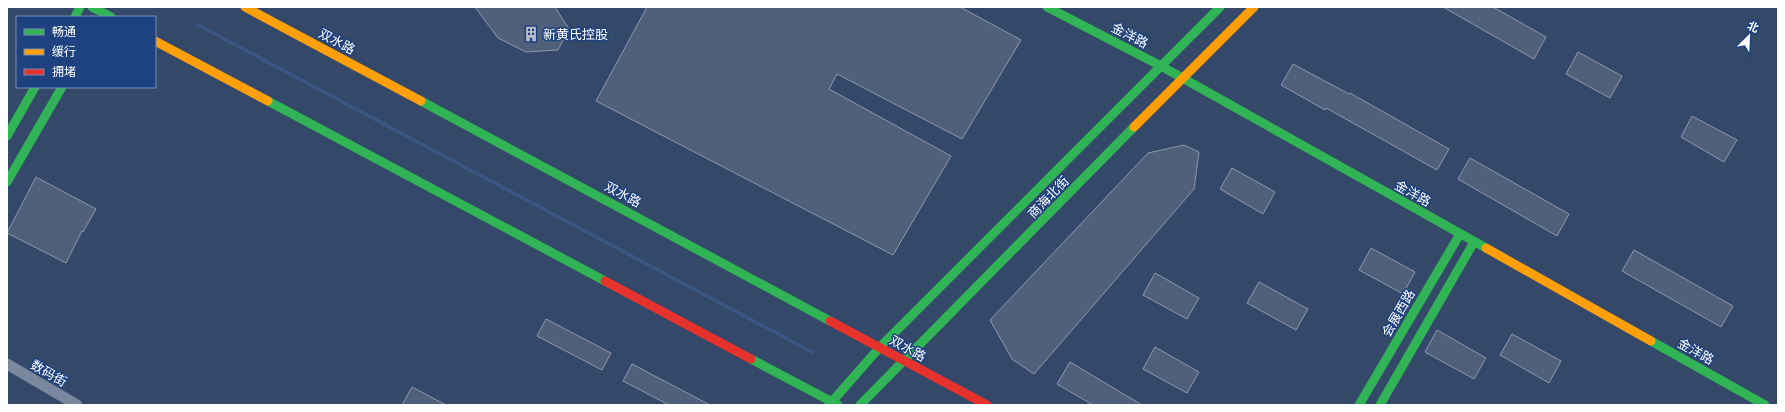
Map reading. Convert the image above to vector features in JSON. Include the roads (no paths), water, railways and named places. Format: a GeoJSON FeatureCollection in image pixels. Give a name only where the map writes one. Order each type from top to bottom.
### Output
{"type":"FeatureCollection","features":[{"type":"Feature","properties":{"kind":"main road"},"geometry":{"type":"LineString","coordinates":[[76,16],[80,7]]}},
{"type":"Feature","properties":{"kind":"main road"},"geometry":{"type":"LineString","coordinates":[[92,7],[106,14]]}},
{"type":"Feature","properties":{"kind":"main road","name":"双水路"},"geometry":{"type":"LineString","coordinates":[[245,7],[987,405]]}},
{"type":"Feature","properties":{"kind":"main road","name":"金洋路"},"geometry":{"type":"LineString","coordinates":[[1047,7],[1162,66],[1765,405]]}},
{"type":"Feature","properties":{"kind":"main road","name":"商海北街"},"geometry":{"type":"LineString","coordinates":[[832,404],[880,347],[1220,7]]}},
{"type":"Feature","properties":{"kind":"main road","name":"商海北街"},"geometry":{"type":"LineString","coordinates":[[860,405],[1182,78],[1254,7]]}},
{"type":"Feature","properties":{"kind":"main road"},"geometry":{"type":"LineString","coordinates":[[156,42],[832,404]]}},
{"type":"Feature","properties":{"kind":"main road"},"geometry":{"type":"LineString","coordinates":[[7,136],[34,88]]}},
{"type":"Feature","properties":{"kind":"main road"},"geometry":{"type":"LineString","coordinates":[[7,182],[61,88]]}},
{"type":"Feature","properties":{"kind":"main road","name":"会展西路"},"geometry":{"type":"LineString","coordinates":[[1359,405],[1460,234]]}},
{"type":"Feature","properties":{"kind":"main road"},"geometry":{"type":"LineString","coordinates":[[1380,405],[1474,242]]}},
{"type":"Feature","properties":{"kind":"street","name":"数码街"},"geometry":{"type":"LineString","coordinates":[[7,364],[77,405]]}},
{"type":"Feature","properties":{"kind":"waterway"},"geometry":{"type":"LineString","coordinates":[[198,25],[812,352]]}},
{"type":"Feature","properties":{"kind":"place","name":"新黄氏控股"},"geometry":{"type":"Point","coordinates":[531,34]}}]}
